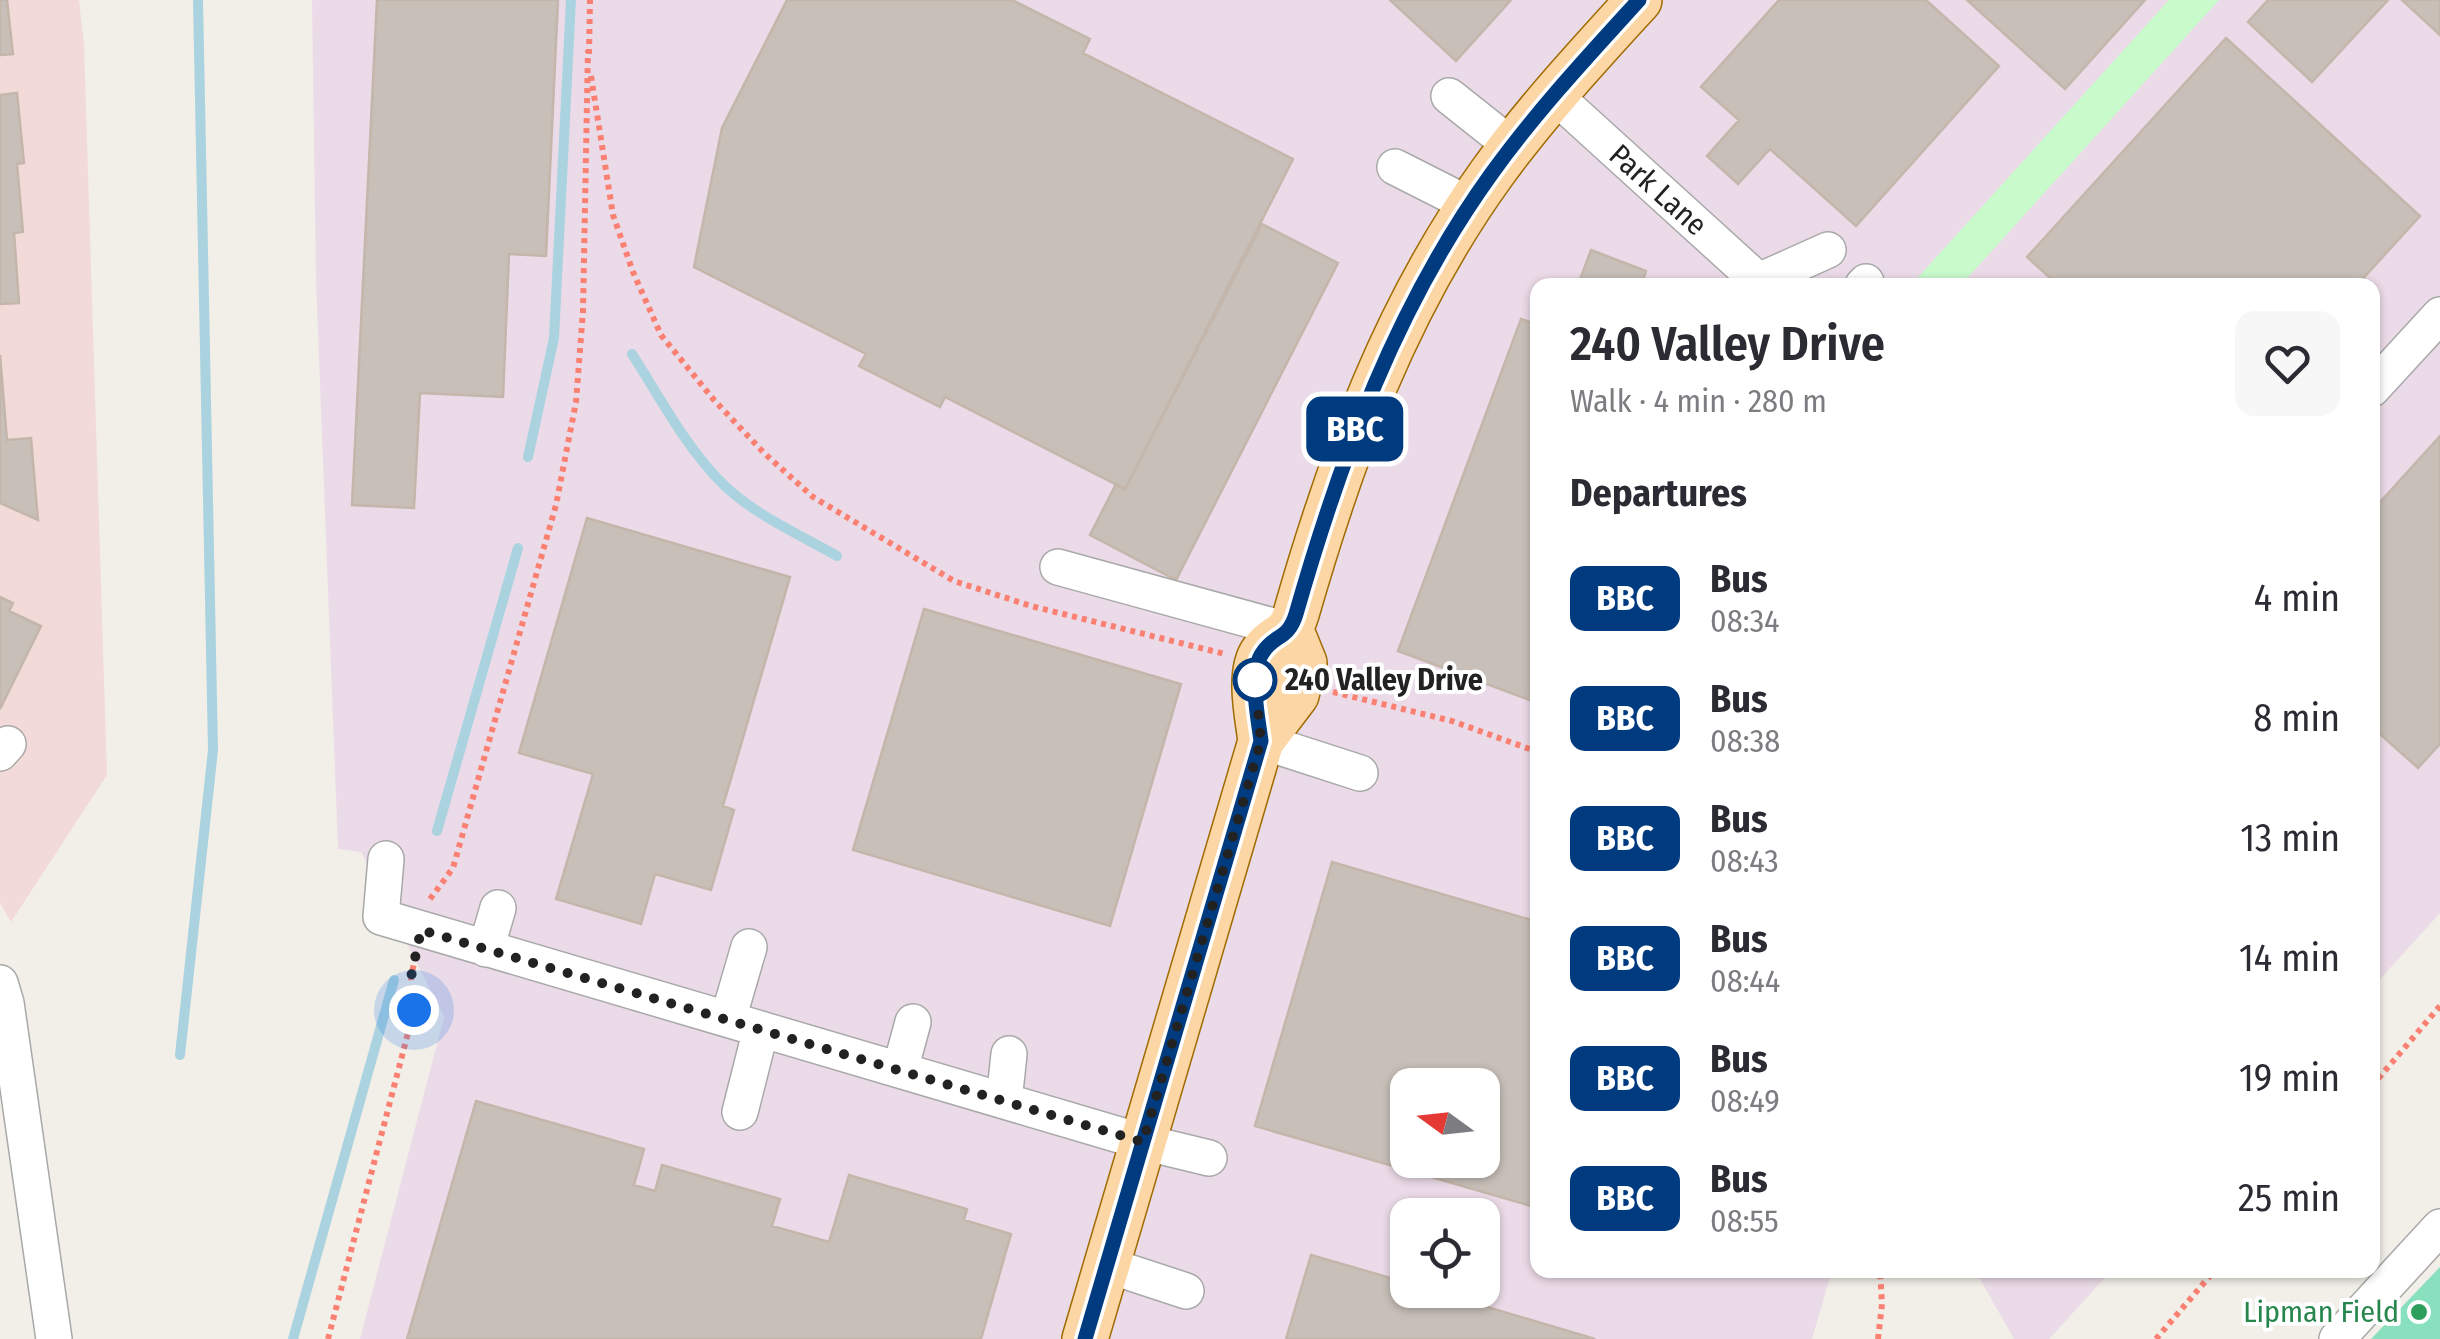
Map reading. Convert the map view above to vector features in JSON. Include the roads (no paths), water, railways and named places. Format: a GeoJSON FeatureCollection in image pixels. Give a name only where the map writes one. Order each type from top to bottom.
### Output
{"type":"FeatureCollection","features":[{"type":"Feature","properties":{"kind":"main road"},"geometry":{"type":"LineString","coordinates":[[1085,1339],[1261,741],[1254,683],[1262,652],[1291,630],[1324,518],[1370,390],[1416,295],[1470,205],[1554,94],[1639,0]]}},
{"type":"Feature","properties":{"kind":"street","name":"Park Lane"},"geometry":{"type":"LineString","coordinates":[[1554,94],[1756,278]]}},
{"type":"Feature","properties":{"kind":"street"},"geometry":{"type":"LineString","coordinates":[[1449,96],[1512,146]]}},
{"type":"Feature","properties":{"kind":"street"},"geometry":{"type":"LineString","coordinates":[[1395,167],[1470,205]]}},
{"type":"Feature","properties":{"kind":"street"},"geometry":{"type":"LineString","coordinates":[[1771,278],[1828,250]]}},
{"type":"Feature","properties":{"kind":"street"},"geometry":{"type":"LineString","coordinates":[[2380,381],[2440,316]]}},
{"type":"Feature","properties":{"kind":"street"},"geometry":{"type":"LineString","coordinates":[[1058,567],[1291,630]]}},
{"type":"Feature","properties":{"kind":"street"},"geometry":{"type":"LineString","coordinates":[[1261,741],[1360,773]]}},
{"type":"Feature","properties":{"kind":"street"},"geometry":{"type":"LineString","coordinates":[[386,859],[381,918],[1143,1142],[1209,1158]]}},
{"type":"Feature","properties":{"kind":"street"},"geometry":{"type":"LineString","coordinates":[[486,949],[498,908]]}},
{"type":"Feature","properties":{"kind":"street"},"geometry":{"type":"LineString","coordinates":[[740,1112],[748,947]]}},
{"type":"Feature","properties":{"kind":"street"},"geometry":{"type":"LineString","coordinates":[[0,983],[54,1339]]}},
{"type":"Feature","properties":{"kind":"street"},"geometry":{"type":"LineString","coordinates":[[900,1070],[913,1022]]}},
{"type":"Feature","properties":{"kind":"street"},"geometry":{"type":"LineString","coordinates":[[1004,1101],[1010,1054]]}},
{"type":"Feature","properties":{"kind":"street"},"geometry":{"type":"LineString","coordinates":[[2337,1339],[2440,1228]]}},
{"type":"Feature","properties":{"kind":"street"},"geometry":{"type":"LineString","coordinates":[[1107,1265],[1186,1292]]}},
{"type":"Feature","properties":{"kind":"waterway"},"geometry":{"type":"LineString","coordinates":[[180,1055],[213,750],[198,0]]}},
{"type":"Feature","properties":{"kind":"waterway"},"geometry":{"type":"LineString","coordinates":[[528,457],[554,338],[571,0]]}},
{"type":"Feature","properties":{"kind":"waterway"},"geometry":{"type":"LineString","coordinates":[[632,354],[687,441],[726,487],[765,516],[837,556]]}},
{"type":"Feature","properties":{"kind":"waterway"},"geometry":{"type":"LineString","coordinates":[[437,831],[518,548]]}},
{"type":"Feature","properties":{"kind":"waterway"},"geometry":{"type":"LineString","coordinates":[[293,1339],[394,980]]}},
{"type":"Feature","properties":{"kind":"place","name":"240 Valley Drive"},"geometry":{"type":"Point","coordinates":[1255,680]}},
{"type":"Feature","properties":{"kind":"place","name":"Lipman Field"},"geometry":{"type":"Point","coordinates":[2419,1312]}}]}
